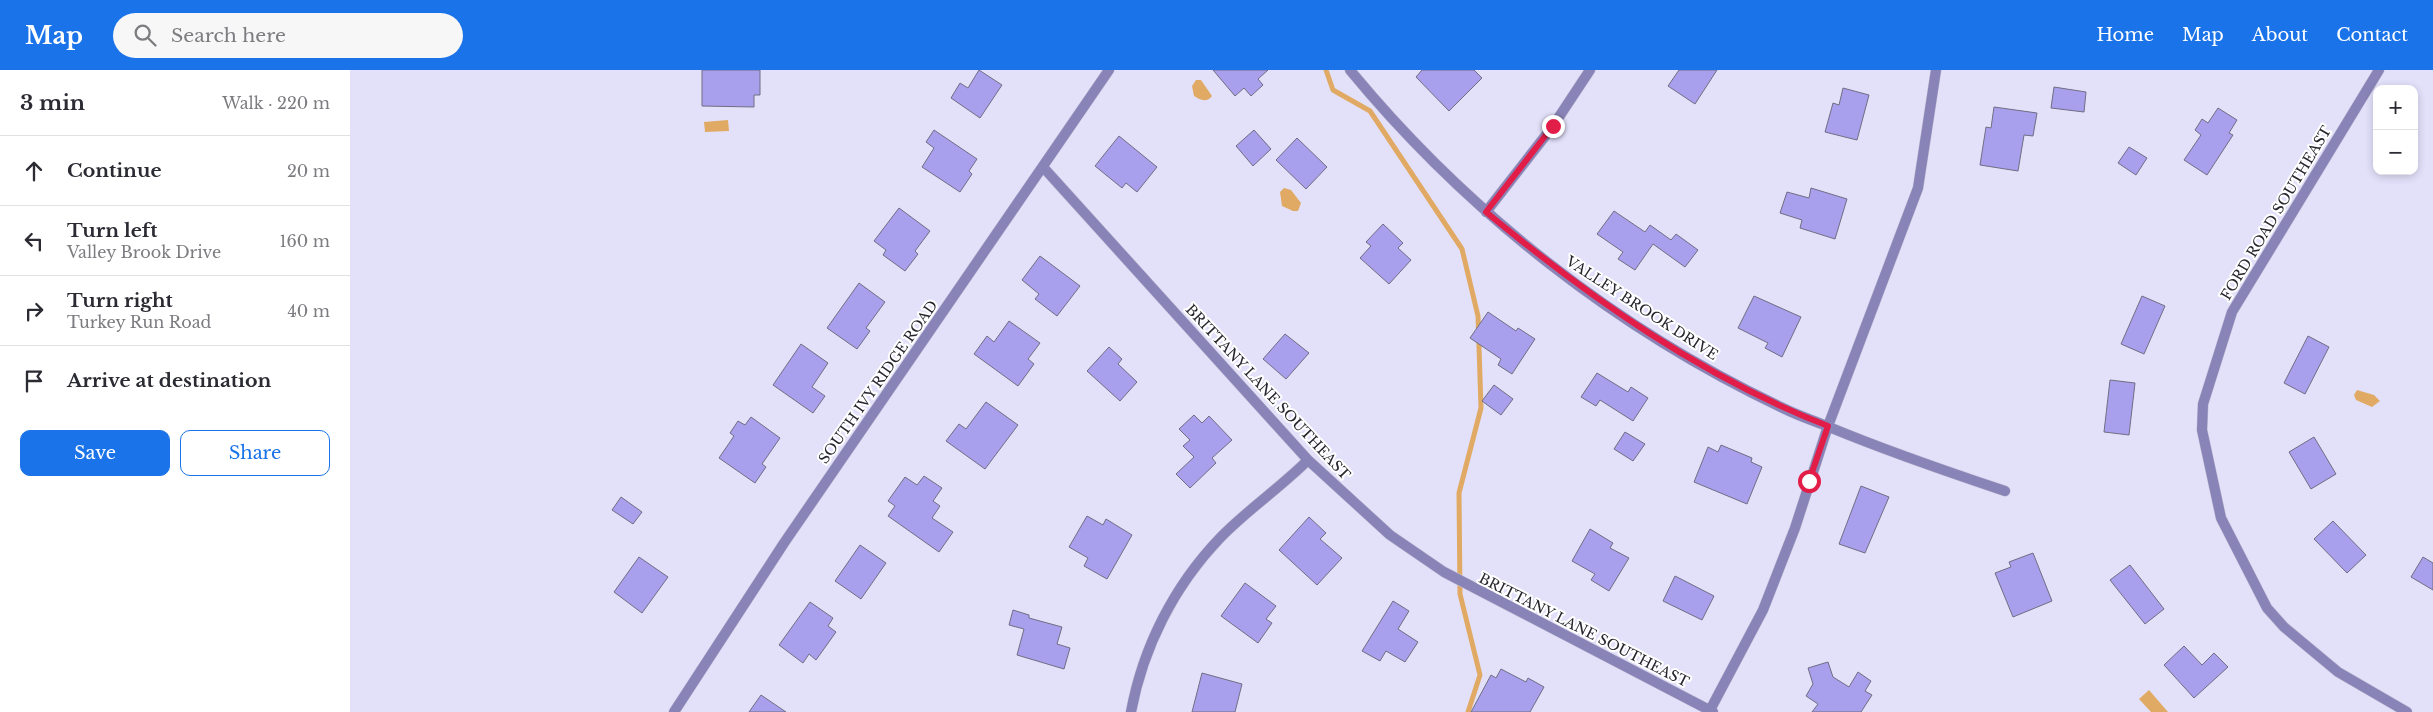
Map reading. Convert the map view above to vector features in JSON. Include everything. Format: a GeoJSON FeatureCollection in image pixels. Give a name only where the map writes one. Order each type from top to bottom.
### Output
{"type":"FeatureCollection","features":[{"type":"Feature","properties":{"kind":"street","name":"SOUTH IVY RIDGE ROAD"},"geometry":{"type":"LineString","coordinates":[[674,712],[784,543],[1109,70]]}},
{"type":"Feature","properties":{"kind":"street","name":"VALLEY BROOK DRIVE"},"geometry":{"type":"LineString","coordinates":[[1350,70],[1386,112],[1486,212],[1550,264],[1653,336],[1706,368],[1786,410],[1894,454],[2005,491]]}},
{"type":"Feature","properties":{"kind":"street"},"geometry":{"type":"LineString","coordinates":[[1486,212],[1553,126],[1590,70]]}},
{"type":"Feature","properties":{"kind":"street"},"geometry":{"type":"LineString","coordinates":[[1711,711],[1763,610],[1795,528],[1828,426],[1918,188],[1936,70]]}},
{"type":"Feature","properties":{"kind":"street","name":"FORD ROAD SOUTHEAST"},"geometry":{"type":"LineString","coordinates":[[2379,70],[2232,312],[2203,404],[2202,430],[2221,518],[2267,608],[2284,627],[2338,672],[2407,712]]}},
{"type":"Feature","properties":{"kind":"street","name":"BRITTANY LANE SOUTHEAST"},"geometry":{"type":"LineString","coordinates":[[1044,167],[1308,460],[1390,535],[1444,572],[1711,711]]}},
{"type":"Feature","properties":{"kind":"street"},"geometry":{"type":"LineString","coordinates":[[1131,712],[1136,681],[1163,616],[1191,572],[1220,538],[1308,460]]}},
{"type":"Feature","properties":{"kind":"shaded area"},"geometry":{"type":"Polygon","coordinates":[[[1196,80],[1201,80],[1212,96],[1208,100],[1199,99],[1194,96],[1192,86],[1196,80]]]}},
{"type":"Feature","properties":{"kind":"shaded area"},"geometry":{"type":"Polygon","coordinates":[[[728,120],[729,131],[705,132],[704,122],[728,120]]]}},
{"type":"Feature","properties":{"kind":"shaded area"},"geometry":{"type":"Polygon","coordinates":[[[1284,188],[1291,190],[1301,203],[1298,211],[1282,206],[1280,192],[1284,188]]]}},
{"type":"Feature","properties":{"kind":"shaded area"},"geometry":{"type":"Polygon","coordinates":[[[2357,390],[2374,395],[2380,401],[2372,407],[2356,400],[2354,395],[2357,390]]]}},
{"type":"Feature","properties":{"kind":"shaded area"},"geometry":{"type":"Polygon","coordinates":[[[2149,690],[2168,712],[2151,712],[2139,699],[2149,690]]]}},
{"type":"Feature","properties":{"kind":"building"},"geometry":{"type":"Polygon","coordinates":[[[702,70],[760,70],[760,95],[754,95],[754,107],[702,106],[702,70]]]}},
{"type":"Feature","properties":{"kind":"building"},"geometry":{"type":"Polygon","coordinates":[[[979,70],[1002,85],[980,118],[951,98],[960,83],[968,88],[979,70]]]}},
{"type":"Feature","properties":{"kind":"building"},"geometry":{"type":"Polygon","coordinates":[[[1213,70],[1268,70],[1258,79],[1263,85],[1251,96],[1244,88],[1235,96],[1213,70]]]}},
{"type":"Feature","properties":{"kind":"building"},"geometry":{"type":"Polygon","coordinates":[[[1422,70],[1474,70],[1482,78],[1449,111],[1416,77],[1422,70]]]}},
{"type":"Feature","properties":{"kind":"building"},"geometry":{"type":"Polygon","coordinates":[[[1679,70],[1717,70],[1695,104],[1668,86],[1679,70]]]}},
{"type":"Feature","properties":{"kind":"building"},"geometry":{"type":"Polygon","coordinates":[[[2054,87],[2086,92],[2084,112],[2051,108],[2054,87]]]}},
{"type":"Feature","properties":{"kind":"building"},"geometry":{"type":"Polygon","coordinates":[[[1843,88],[1869,95],[1857,140],[1825,132],[1833,103],[1839,105],[1843,88]]]}},
{"type":"Feature","properties":{"kind":"building"},"geometry":{"type":"Polygon","coordinates":[[[1994,107],[2037,113],[2033,136],[2024,135],[2018,171],[1980,165],[1986,127],[1991,128],[1994,107]]]}},
{"type":"Feature","properties":{"kind":"building"},"geometry":{"type":"Polygon","coordinates":[[[2218,108],[2237,120],[2229,133],[2233,135],[2207,175],[2184,160],[2201,135],[2195,130],[2202,119],[2208,123],[2218,108]]]}},
{"type":"Feature","properties":{"kind":"building"},"geometry":{"type":"Polygon","coordinates":[[[934,130],[977,159],[969,171],[972,174],[960,192],[922,167],[934,148],[926,142],[934,130]]]}},
{"type":"Feature","properties":{"kind":"building"},"geometry":{"type":"Polygon","coordinates":[[[1254,130],[1271,149],[1253,166],[1236,146],[1254,130]]]}},
{"type":"Feature","properties":{"kind":"building"},"geometry":{"type":"Polygon","coordinates":[[[1119,136],[1157,167],[1137,192],[1126,183],[1122,188],[1095,166],[1119,136]]]}},
{"type":"Feature","properties":{"kind":"building"},"geometry":{"type":"Polygon","coordinates":[[[1297,138],[1327,167],[1306,189],[1276,160],[1297,138]]]}},
{"type":"Feature","properties":{"kind":"building"},"geometry":{"type":"Polygon","coordinates":[[[2129,147],[2147,158],[2136,175],[2118,163],[2129,147]]]}},
{"type":"Feature","properties":{"kind":"building"},"geometry":{"type":"Polygon","coordinates":[[[1811,188],[1847,199],[1835,239],[1800,228],[1802,220],[1780,213],[1787,192],[1809,198],[1811,188]]]}},
{"type":"Feature","properties":{"kind":"building"},"geometry":{"type":"Polygon","coordinates":[[[899,208],[930,231],[915,251],[918,254],[905,271],[883,255],[886,250],[874,241],[899,208]]]}},
{"type":"Feature","properties":{"kind":"building"},"geometry":{"type":"Polygon","coordinates":[[[1614,211],[1645,232],[1650,225],[1671,240],[1676,234],[1698,250],[1685,267],[1653,244],[1635,270],[1618,259],[1623,252],[1597,234],[1614,211]]]}},
{"type":"Feature","properties":{"kind":"building"},"geometry":{"type":"Polygon","coordinates":[[[1383,224],[1403,243],[1398,248],[1411,260],[1389,284],[1360,258],[1371,246],[1366,242],[1383,224]]]}},
{"type":"Feature","properties":{"kind":"building"},"geometry":{"type":"Polygon","coordinates":[[[1040,256],[1080,286],[1057,316],[1035,299],[1039,294],[1022,280],[1040,256]]]}},
{"type":"Feature","properties":{"kind":"building"},"geometry":{"type":"Polygon","coordinates":[[[859,283],[885,302],[866,328],[870,331],[857,349],[827,328],[859,283]]]}},
{"type":"Feature","properties":{"kind":"building"},"geometry":{"type":"Polygon","coordinates":[[[1754,296],[1801,317],[1782,357],[1765,348],[1768,343],[1738,328],[1754,296]]]}},
{"type":"Feature","properties":{"kind":"building"},"geometry":{"type":"Polygon","coordinates":[[[2142,296],[2165,306],[2144,354],[2121,344],[2142,296]]]}},
{"type":"Feature","properties":{"kind":"building"},"geometry":{"type":"Polygon","coordinates":[[[1488,312],[1516,331],[1518,328],[1535,339],[1512,374],[1498,365],[1501,359],[1470,338],[1488,312]]]}},
{"type":"Feature","properties":{"kind":"building"},"geometry":{"type":"Polygon","coordinates":[[[1009,321],[1040,343],[1028,359],[1034,364],[1018,386],[974,354],[987,336],[994,342],[1009,321]]]}},
{"type":"Feature","properties":{"kind":"building"},"geometry":{"type":"Polygon","coordinates":[[[1285,334],[1309,353],[1286,379],[1263,359],[1285,334]]]}},
{"type":"Feature","properties":{"kind":"building"},"geometry":{"type":"Polygon","coordinates":[[[2308,336],[2329,347],[2305,394],[2284,383],[2308,336]]]}},
{"type":"Feature","properties":{"kind":"building"},"geometry":{"type":"Polygon","coordinates":[[[801,344],[828,363],[812,387],[825,396],[813,413],[773,385],[801,344]]]}},
{"type":"Feature","properties":{"kind":"building"},"geometry":{"type":"Polygon","coordinates":[[[1109,347],[1122,359],[1118,364],[1137,382],[1120,401],[1087,371],[1109,347]]]}},
{"type":"Feature","properties":{"kind":"building"},"geometry":{"type":"Polygon","coordinates":[[[1597,373],[1628,392],[1631,387],[1648,398],[1633,421],[1600,400],[1596,406],[1581,397],[1597,373]]]}},
{"type":"Feature","properties":{"kind":"building"},"geometry":{"type":"Polygon","coordinates":[[[2110,380],[2135,383],[2129,435],[2104,432],[2110,380]]]}},
{"type":"Feature","properties":{"kind":"building"},"geometry":{"type":"Polygon","coordinates":[[[1494,385],[1513,399],[1501,415],[1482,401],[1494,385]]]}},
{"type":"Feature","properties":{"kind":"building"},"geometry":{"type":"Polygon","coordinates":[[[986,402],[1018,425],[985,469],[946,441],[959,424],[966,429],[986,402]]]}},
{"type":"Feature","properties":{"kind":"building"},"geometry":{"type":"Polygon","coordinates":[[[1194,415],[1202,423],[1209,416],[1232,440],[1212,458],[1216,463],[1190,488],[1176,474],[1194,457],[1183,446],[1190,440],[1179,429],[1194,415]]]}},
{"type":"Feature","properties":{"kind":"building"},"geometry":{"type":"Polygon","coordinates":[[[751,417],[780,438],[762,464],[766,467],[755,483],[719,458],[734,436],[730,433],[738,421],[745,425],[751,417]]]}},
{"type":"Feature","properties":{"kind":"building"},"geometry":{"type":"Polygon","coordinates":[[[1625,432],[1645,444],[1633,461],[1614,449],[1625,432]]]}},
{"type":"Feature","properties":{"kind":"building"},"geometry":{"type":"Polygon","coordinates":[[[2314,437],[2336,474],[2311,489],[2289,452],[2314,437]]]}},
{"type":"Feature","properties":{"kind":"building"},"geometry":{"type":"Polygon","coordinates":[[[1721,445],[1752,458],[1751,462],[1762,467],[1747,504],[1694,482],[1708,447],[1718,452],[1721,445]]]}},
{"type":"Feature","properties":{"kind":"building"},"geometry":{"type":"Polygon","coordinates":[[[924,476],[942,488],[933,501],[940,506],[932,518],[953,532],[939,552],[888,516],[895,506],[888,501],[905,477],[917,485],[924,476]]]}},
{"type":"Feature","properties":{"kind":"building"},"geometry":{"type":"Polygon","coordinates":[[[1861,486],[1889,497],[1865,553],[1839,544],[1861,486]]]}},
{"type":"Feature","properties":{"kind":"building"},"geometry":{"type":"Polygon","coordinates":[[[621,497],[642,512],[633,524],[612,510],[621,497]]]}},
{"type":"Feature","properties":{"kind":"building"},"geometry":{"type":"Polygon","coordinates":[[[1087,516],[1103,525],[1106,519],[1132,535],[1107,579],[1084,566],[1088,558],[1069,547],[1087,516]]]}},
{"type":"Feature","properties":{"kind":"building"},"geometry":{"type":"Polygon","coordinates":[[[1309,517],[1326,533],[1320,539],[1342,558],[1317,585],[1279,550],[1309,517]]]}},
{"type":"Feature","properties":{"kind":"building"},"geometry":{"type":"Polygon","coordinates":[[[2333,521],[2366,555],[2347,573],[2314,539],[2333,521]]]}},
{"type":"Feature","properties":{"kind":"building"},"geometry":{"type":"Polygon","coordinates":[[[1590,529],[1613,543],[1610,548],[1629,558],[1609,591],[1591,580],[1595,574],[1572,561],[1590,529]]]}},
{"type":"Feature","properties":{"kind":"building"},"geometry":{"type":"Polygon","coordinates":[[[860,545],[886,563],[861,599],[835,581],[860,545]]]}},
{"type":"Feature","properties":{"kind":"building"},"geometry":{"type":"Polygon","coordinates":[[[2033,553],[2052,601],[2013,617],[1995,573],[2011,567],[2009,562],[2033,553]]]}},
{"type":"Feature","properties":{"kind":"building"},"geometry":{"type":"Polygon","coordinates":[[[639,557],[668,577],[642,613],[614,592],[639,557]]]}},
{"type":"Feature","properties":{"kind":"building"},"geometry":{"type":"Polygon","coordinates":[[[2423,557],[2433,563],[2433,590],[2411,577],[2423,557]]]}},
{"type":"Feature","properties":{"kind":"building"},"geometry":{"type":"Polygon","coordinates":[[[2130,565],[2164,609],[2145,624],[2110,580],[2130,565]]]}},
{"type":"Feature","properties":{"kind":"building"},"geometry":{"type":"Polygon","coordinates":[[[1675,576],[1714,596],[1702,620],[1663,601],[1675,576]]]}},
{"type":"Feature","properties":{"kind":"building"},"geometry":{"type":"Polygon","coordinates":[[[1245,583],[1276,606],[1266,619],[1272,623],[1258,643],[1221,616],[1245,583]]]}},
{"type":"Feature","properties":{"kind":"building"},"geometry":{"type":"Polygon","coordinates":[[[1393,601],[1409,611],[1398,629],[1418,642],[1405,662],[1386,651],[1380,661],[1362,651],[1393,601]]]}},
{"type":"Feature","properties":{"kind":"building"},"geometry":{"type":"Polygon","coordinates":[[[810,602],[833,618],[828,626],[836,632],[816,660],[809,654],[803,663],[779,645],[810,602]]]}},
{"type":"Feature","properties":{"kind":"building"},"geometry":{"type":"Polygon","coordinates":[[[1013,610],[1029,615],[1029,618],[1062,627],[1057,644],[1070,648],[1064,669],[1017,655],[1024,629],[1009,625],[1013,610]]]}},
{"type":"Feature","properties":{"kind":"building"},"geometry":{"type":"Polygon","coordinates":[[[2184,646],[2202,665],[2214,653],[2228,667],[2194,698],[2164,665],[2184,646]]]}},
{"type":"Feature","properties":{"kind":"building"},"geometry":{"type":"Polygon","coordinates":[[[1828,662],[1833,677],[1849,687],[1858,672],[1871,681],[1865,691],[1872,695],[1861,712],[1812,712],[1818,704],[1806,696],[1813,684],[1808,668],[1828,662]]]}},
{"type":"Feature","properties":{"kind":"building"},"geometry":{"type":"Polygon","coordinates":[[[1501,669],[1526,682],[1528,678],[1544,687],[1530,712],[1471,712],[1491,675],[1496,678],[1501,669]]]}},
{"type":"Feature","properties":{"kind":"building"},"geometry":{"type":"Polygon","coordinates":[[[1202,673],[1242,684],[1235,712],[1192,712],[1202,673]]]}},
{"type":"Feature","properties":{"kind":"building"},"geometry":{"type":"Polygon","coordinates":[[[761,695],[786,712],[749,712],[761,695]]]}},
{"type":"Feature","properties":{"kind":"waterway"},"geometry":{"type":"LineString","coordinates":[[1326,70],[1333,90],[1370,111],[1462,249],[1478,316],[1481,408],[1459,493],[1460,594],[1480,675],[1468,712]]}},
{"type":"Feature","properties":{"kind":"route"},"geometry":{"type":"LineString","coordinates":[[1553,126],[1486,212],[1550,264],[1653,336],[1706,368],[1786,410],[1828,426],[1809,481]]}}]}
